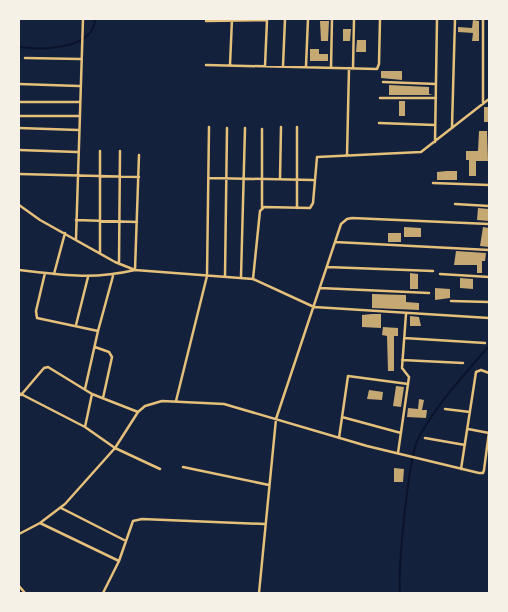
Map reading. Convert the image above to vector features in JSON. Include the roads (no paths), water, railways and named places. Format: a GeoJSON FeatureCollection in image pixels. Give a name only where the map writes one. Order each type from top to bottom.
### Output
{"type":"FeatureCollection","features":[{"type":"Feature","properties":{"kind":"street"},"geometry":{"type":"LineString","coordinates":[[76,239],[80,51],[83,19]]}},
{"type":"Feature","properties":{"kind":"street"},"geometry":{"type":"LineString","coordinates":[[283,66],[285,19]]}},
{"type":"Feature","properties":{"kind":"street"},"geometry":{"type":"LineString","coordinates":[[306,66],[308,19]]}},
{"type":"Feature","properties":{"kind":"street"},"geometry":{"type":"LineString","coordinates":[[331,68],[332,19]]}},
{"type":"Feature","properties":{"kind":"street"},"geometry":{"type":"LineString","coordinates":[[353,68],[354,19]]}},
{"type":"Feature","properties":{"kind":"street"},"geometry":{"type":"LineString","coordinates":[[206,65],[331,68],[379,67],[380,19]]}},
{"type":"Feature","properties":{"kind":"street"},"geometry":{"type":"LineString","coordinates":[[435,142],[437,19]]}},
{"type":"Feature","properties":{"kind":"street"},"geometry":{"type":"LineString","coordinates":[[452,128],[455,19]]}},
{"type":"Feature","properties":{"kind":"street"},"geometry":{"type":"LineString","coordinates":[[483,19],[483,104]]}},
{"type":"Feature","properties":{"kind":"street"},"geometry":{"type":"LineString","coordinates":[[230,66],[232,20]]}},
{"type":"Feature","properties":{"kind":"street"},"geometry":{"type":"LineString","coordinates":[[206,21],[267,20],[264,66]]}},
{"type":"Feature","properties":{"kind":"street"},"geometry":{"type":"LineString","coordinates":[[26,58],[80,58]]}},
{"type":"Feature","properties":{"kind":"street"},"geometry":{"type":"LineString","coordinates":[[347,156],[349,68]]}},
{"type":"Feature","properties":{"kind":"street"},"geometry":{"type":"LineString","coordinates":[[383,82],[436,84]]}},
{"type":"Feature","properties":{"kind":"street"},"geometry":{"type":"LineString","coordinates":[[19,84],[79,86]]}},
{"type":"Feature","properties":{"kind":"street"},"geometry":{"type":"LineString","coordinates":[[380,98],[436,98]]}},
{"type":"Feature","properties":{"kind":"street"},"geometry":{"type":"LineString","coordinates":[[262,208],[311,206],[317,157],[417,153],[435,142],[489,99]]}},
{"type":"Feature","properties":{"kind":"street"},"geometry":{"type":"LineString","coordinates":[[19,102],[79,102]]}},
{"type":"Feature","properties":{"kind":"street"},"geometry":{"type":"LineString","coordinates":[[19,116],[79,116]]}},
{"type":"Feature","properties":{"kind":"street"},"geometry":{"type":"LineString","coordinates":[[379,123],[435,125]]}},
{"type":"Feature","properties":{"kind":"street"},"geometry":{"type":"LineString","coordinates":[[176,402],[207,276],[209,127]]}},
{"type":"Feature","properties":{"kind":"street"},"geometry":{"type":"LineString","coordinates":[[280,127],[280,179]]}},
{"type":"Feature","properties":{"kind":"street"},"geometry":{"type":"LineString","coordinates":[[297,127],[297,208]]}},
{"type":"Feature","properties":{"kind":"street"},"geometry":{"type":"LineString","coordinates":[[19,128],[78,130]]}},
{"type":"Feature","properties":{"kind":"street"},"geometry":{"type":"LineString","coordinates":[[225,276],[227,128]]}},
{"type":"Feature","properties":{"kind":"street"},"geometry":{"type":"LineString","coordinates":[[241,277],[244,128]]}},
{"type":"Feature","properties":{"kind":"street"},"geometry":{"type":"LineString","coordinates":[[253,279],[262,208],[262,129]]}},
{"type":"Feature","properties":{"kind":"street"},"geometry":{"type":"LineString","coordinates":[[19,150],[78,152]]}},
{"type":"Feature","properties":{"kind":"street"},"geometry":{"type":"LineString","coordinates":[[100,151],[100,253]]}},
{"type":"Feature","properties":{"kind":"street"},"geometry":{"type":"LineString","coordinates":[[119,264],[120,151]]}},
{"type":"Feature","properties":{"kind":"street"},"geometry":{"type":"LineString","coordinates":[[135,270],[139,155]]}},
{"type":"Feature","properties":{"kind":"street"},"geometry":{"type":"LineString","coordinates":[[19,174],[77,177],[139,177]]}},
{"type":"Feature","properties":{"kind":"street"},"geometry":{"type":"LineString","coordinates":[[208,178],[313,180]]}},
{"type":"Feature","properties":{"kind":"street"},"geometry":{"type":"LineString","coordinates":[[433,183],[489,185]]}},
{"type":"Feature","properties":{"kind":"street"},"geometry":{"type":"LineString","coordinates":[[455,204],[489,206]]}},
{"type":"Feature","properties":{"kind":"street"},"geometry":{"type":"LineString","coordinates":[[19,205],[119,264],[135,270],[253,279],[314,307],[489,318]]}},
{"type":"Feature","properties":{"kind":"street"},"geometry":{"type":"LineString","coordinates":[[259,593],[276,419],[341,224],[347,219],[352,218],[489,224]]}},
{"type":"Feature","properties":{"kind":"street"},"geometry":{"type":"LineString","coordinates":[[76,220],[137,222]]}},
{"type":"Feature","properties":{"kind":"street"},"geometry":{"type":"LineString","coordinates":[[54,274],[65,233]]}},
{"type":"Feature","properties":{"kind":"street"},"geometry":{"type":"LineString","coordinates":[[335,242],[489,250]]}},
{"type":"Feature","properties":{"kind":"street"},"geometry":{"type":"LineString","coordinates":[[327,268],[432,271]]}},
{"type":"Feature","properties":{"kind":"street"},"geometry":{"type":"LineString","coordinates":[[19,270],[88,277],[113,275],[135,270]]}},
{"type":"Feature","properties":{"kind":"street"},"geometry":{"type":"LineString","coordinates":[[45,273],[36,311],[37,318],[98,331]]}},
{"type":"Feature","properties":{"kind":"street"},"geometry":{"type":"LineString","coordinates":[[440,274],[489,277]]}},
{"type":"Feature","properties":{"kind":"street"},"geometry":{"type":"LineString","coordinates":[[85,389],[113,275]]}},
{"type":"Feature","properties":{"kind":"street"},"geometry":{"type":"LineString","coordinates":[[76,325],[88,277]]}},
{"type":"Feature","properties":{"kind":"street"},"geometry":{"type":"LineString","coordinates":[[320,288],[429,293]]}},
{"type":"Feature","properties":{"kind":"street"},"geometry":{"type":"LineString","coordinates":[[451,301],[489,302]]}},
{"type":"Feature","properties":{"kind":"street"},"geometry":{"type":"LineString","coordinates":[[398,453],[408,384],[408,374],[402,368],[406,314]]}},
{"type":"Feature","properties":{"kind":"street"},"geometry":{"type":"LineString","coordinates":[[404,338],[485,343]]}},
{"type":"Feature","properties":{"kind":"street"},"geometry":{"type":"LineString","coordinates":[[95,347],[109,352],[112,357],[103,399]]}},
{"type":"Feature","properties":{"kind":"street"},"geometry":{"type":"LineString","coordinates":[[402,360],[463,363]]}},
{"type":"Feature","properties":{"kind":"street"},"geometry":{"type":"LineString","coordinates":[[138,412],[92,394],[48,366],[20,394],[84,427],[115,448],[160,470]]}},
{"type":"Feature","properties":{"kind":"street"},"geometry":{"type":"LineString","coordinates":[[461,470],[476,372],[480,370],[489,373]]}},
{"type":"Feature","properties":{"kind":"street"},"geometry":{"type":"LineString","coordinates":[[339,438],[348,376],[408,384]]}},
{"type":"Feature","properties":{"kind":"street"},"geometry":{"type":"LineString","coordinates":[[84,427],[92,394]]}},
{"type":"Feature","properties":{"kind":"street"},"geometry":{"type":"LineString","coordinates":[[19,534],[40,523],[61,508],[115,448],[138,412],[153,403],[224,404],[339,438],[461,470],[489,474]]}},
{"type":"Feature","properties":{"kind":"street"},"geometry":{"type":"LineString","coordinates":[[445,409],[470,412]]}},
{"type":"Feature","properties":{"kind":"street"},"geometry":{"type":"LineString","coordinates":[[342,417],[401,433]]}},
{"type":"Feature","properties":{"kind":"street"},"geometry":{"type":"LineString","coordinates":[[468,429],[489,433],[488,457],[483,473]]}},
{"type":"Feature","properties":{"kind":"street"},"geometry":{"type":"LineString","coordinates":[[425,438],[465,445]]}},
{"type":"Feature","properties":{"kind":"street"},"geometry":{"type":"LineString","coordinates":[[183,467],[269,485]]}},
{"type":"Feature","properties":{"kind":"street"},"geometry":{"type":"LineString","coordinates":[[61,508],[126,541]]}},
{"type":"Feature","properties":{"kind":"street"},"geometry":{"type":"LineString","coordinates":[[103,593],[119,561],[130,524],[137,519],[265,524]]}},
{"type":"Feature","properties":{"kind":"street"},"geometry":{"type":"LineString","coordinates":[[40,523],[119,561]]}},
{"type":"Feature","properties":{"kind":"street"},"geometry":{"type":"LineString","coordinates":[[19,586],[25,593]]}},
{"type":"Feature","properties":{"kind":"waterway"},"geometry":{"type":"LineString","coordinates":[[19,47],[52,48],[76,42],[86,37],[92,29],[95,19]]}},
{"type":"Feature","properties":{"kind":"waterway"},"geometry":{"type":"LineString","coordinates":[[400,593],[405,513],[415,448],[419,437],[434,413],[489,346]]}}]}
